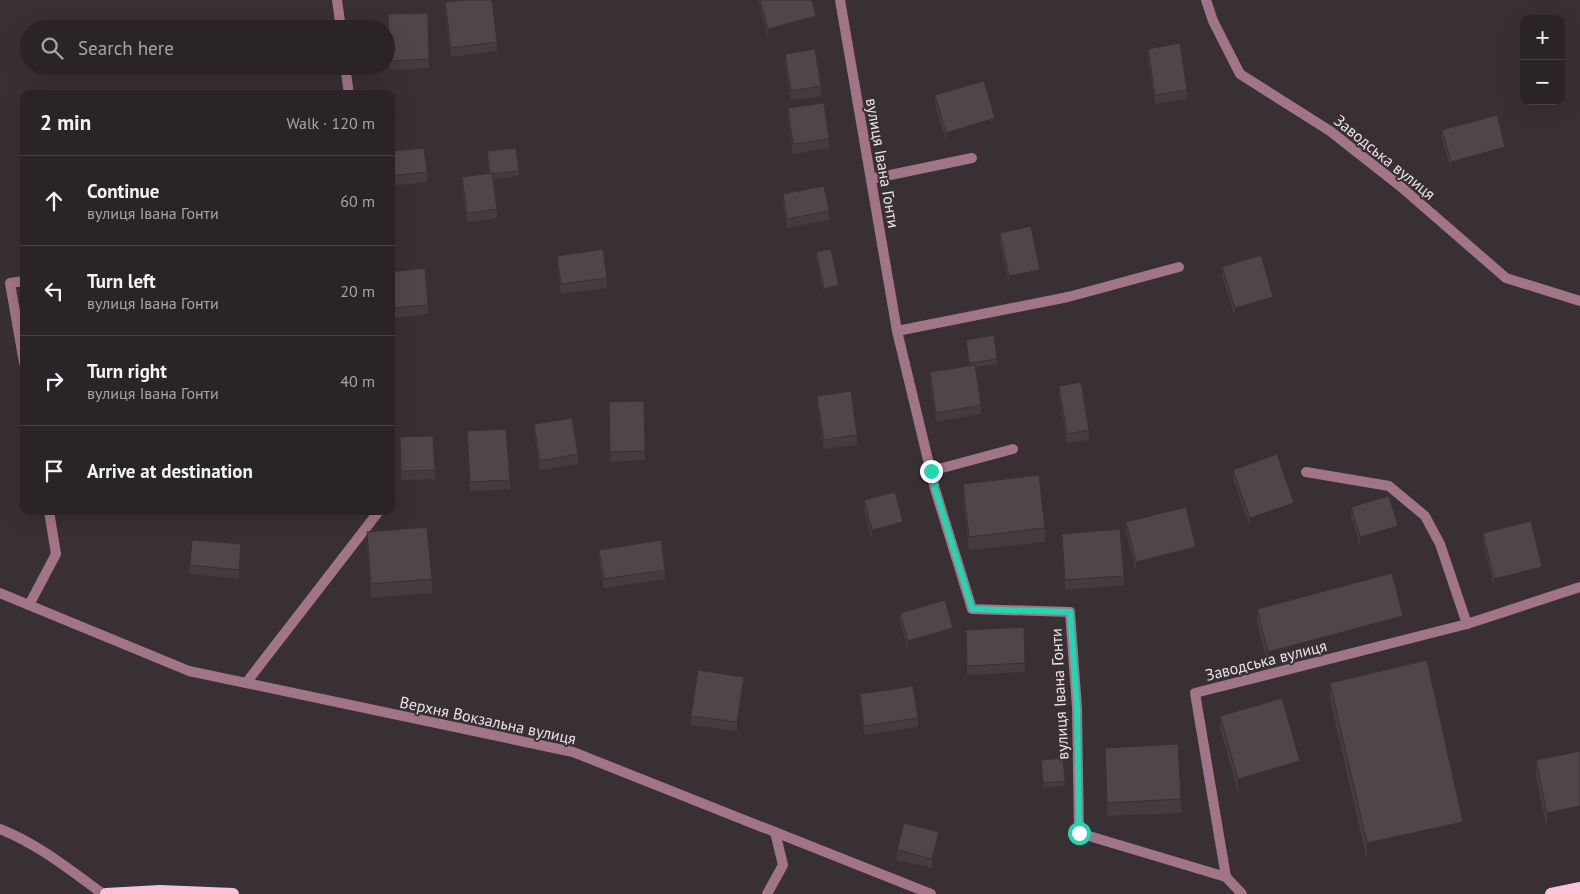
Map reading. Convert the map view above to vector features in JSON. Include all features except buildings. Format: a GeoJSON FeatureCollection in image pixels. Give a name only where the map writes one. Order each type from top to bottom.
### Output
{"type":"FeatureCollection","features":[{"type":"Feature","properties":{"kind":"main road"},"geometry":{"type":"LineString","coordinates":[[1551,894],[1580,888]]}},
{"type":"Feature","properties":{"kind":"main road"},"geometry":{"type":"LineString","coordinates":[[104,894],[160,892],[232,894]]}},
{"type":"Feature","properties":{"kind":"street"},"geometry":{"type":"LineString","coordinates":[[337,0],[340,20]]}},
{"type":"Feature","properties":{"kind":"street","name":"вулиця Івана Гонти"},"geometry":{"type":"LineString","coordinates":[[840,0],[897,331],[935,489],[972,609],[1070,612],[1077,708],[1079,833],[1226,877]]}},
{"type":"Feature","properties":{"kind":"street","name":"Заводська вулиця"},"geometry":{"type":"LineString","coordinates":[[1206,0],[1213,21],[1240,74],[1330,131],[1400,186],[1506,278],[1580,302]]}},
{"type":"Feature","properties":{"kind":"street"},"geometry":{"type":"LineString","coordinates":[[346,75],[348,90]]}},
{"type":"Feature","properties":{"kind":"street"},"geometry":{"type":"LineString","coordinates":[[871,178],[972,158]]}},
{"type":"Feature","properties":{"kind":"street"},"geometry":{"type":"LineString","coordinates":[[897,331],[1068,297],[1179,267]]}},
{"type":"Feature","properties":{"kind":"street"},"geometry":{"type":"LineString","coordinates":[[20,282],[10,283],[20,340]]}},
{"type":"Feature","properties":{"kind":"street"},"geometry":{"type":"LineString","coordinates":[[931,471],[1013,449]]}},
{"type":"Feature","properties":{"kind":"street"},"geometry":{"type":"LineString","coordinates":[[1306,472],[1389,486],[1425,516],[1440,544],[1468,624]]}},
{"type":"Feature","properties":{"kind":"street"},"geometry":{"type":"LineString","coordinates":[[29,605],[56,554],[49,515]]}},
{"type":"Feature","properties":{"kind":"street"},"geometry":{"type":"LineString","coordinates":[[246,683],[376,515]]}},
{"type":"Feature","properties":{"kind":"street","name":"Заводська вулиця"},"geometry":{"type":"LineString","coordinates":[[1226,877],[1195,694],[1468,624],[1580,587]]}},
{"type":"Feature","properties":{"kind":"street","name":"Верхня Вокзальна вулиця"},"geometry":{"type":"LineString","coordinates":[[0,593],[189,671],[573,752],[930,894]]}},
{"type":"Feature","properties":{"kind":"street"},"geometry":{"type":"LineString","coordinates":[[0,829],[13,834],[54,857],[104,894]]}},
{"type":"Feature","properties":{"kind":"street"},"geometry":{"type":"LineString","coordinates":[[768,894],[783,865],[775,832]]}},
{"type":"Feature","properties":{"kind":"street"},"geometry":{"type":"LineString","coordinates":[[1226,877],[1242,894]]}},
{"type":"Feature","properties":{"kind":"route"},"geometry":{"type":"LineString","coordinates":[[931,471],[972,609],[1070,612],[1077,708],[1079,833]]}}]}
